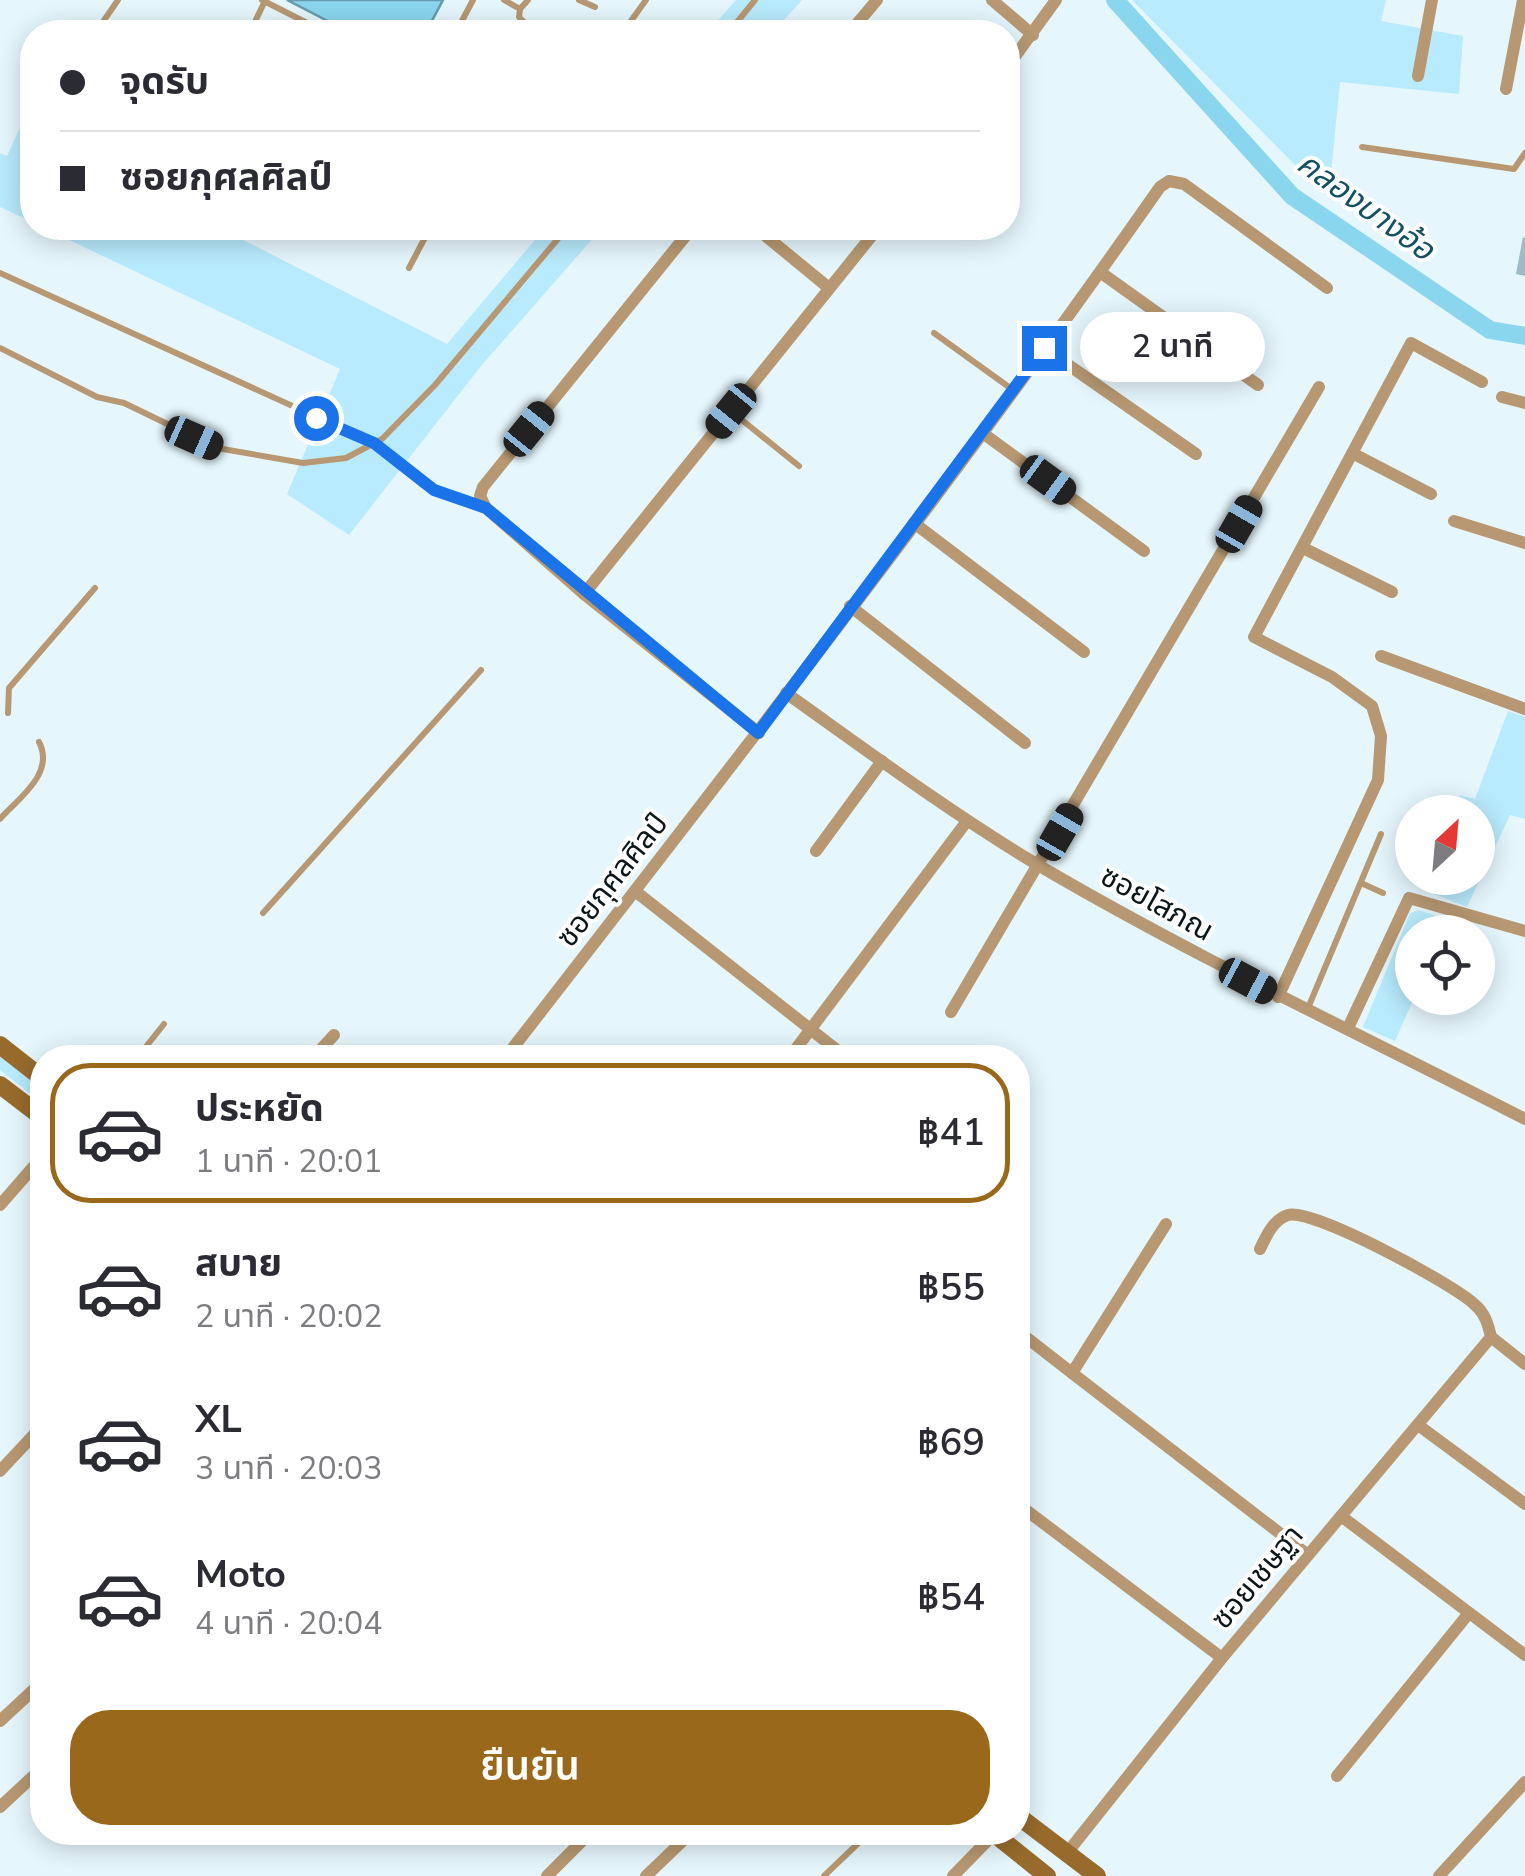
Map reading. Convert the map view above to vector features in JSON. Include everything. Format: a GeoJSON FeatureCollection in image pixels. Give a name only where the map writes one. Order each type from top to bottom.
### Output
{"type":"FeatureCollection","features":[{"type":"Feature","properties":{"kind":"main road"},"geometry":{"type":"LineString","coordinates":[[0,1045],[30,1069]]}},
{"type":"Feature","properties":{"kind":"main road"},"geometry":{"type":"LineString","coordinates":[[0,1085],[30,1108]]}},
{"type":"Feature","properties":{"kind":"main road"},"geometry":{"type":"LineString","coordinates":[[1030,1825],[1097,1876]]}},
{"type":"Feature","properties":{"kind":"main road"},"geometry":{"type":"LineString","coordinates":[[1008,1845],[1048,1876],[1067,1854]]}},
{"type":"Feature","properties":{"kind":"street"},"geometry":{"type":"LineString","coordinates":[[860,20],[877,0]]}},
{"type":"Feature","properties":{"kind":"street"},"geometry":{"type":"LineString","coordinates":[[992,0],[1016,20]]}},
{"type":"Feature","properties":{"kind":"street"},"geometry":{"type":"LineString","coordinates":[[1020,50],[1056,0]]}},
{"type":"Feature","properties":{"kind":"street"},"geometry":{"type":"LineString","coordinates":[[1418,76],[1432,0]]}},
{"type":"Feature","properties":{"kind":"street"},"geometry":{"type":"LineString","coordinates":[[1506,89],[1523,0]]}},
{"type":"Feature","properties":{"kind":"street"},"geometry":{"type":"LineString","coordinates":[[1020,24],[1032,34]]}},
{"type":"Feature","properties":{"kind":"street","name":"ซอยกุศลศิลป์"},"geometry":{"type":"LineString","coordinates":[[515,1045],[984,434],[1160,186],[1169,181],[1184,184],[1327,288]]}},
{"type":"Feature","properties":{"kind":"street"},"geometry":{"type":"LineString","coordinates":[[682,240],[482,486],[480,496],[486,508],[584,594],[758,733]]}},
{"type":"Feature","properties":{"kind":"street"},"geometry":{"type":"LineString","coordinates":[[771,240],[830,288]]}},
{"type":"Feature","properties":{"kind":"street"},"geometry":{"type":"LineString","coordinates":[[584,594],[868,240]]}},
{"type":"Feature","properties":{"kind":"street"},"geometry":{"type":"LineString","coordinates":[[1100,272],[1258,385]]}},
{"type":"Feature","properties":{"kind":"street"},"geometry":{"type":"LineString","coordinates":[[1278,997],[1378,780],[1381,736],[1372,706],[1332,676],[1254,637],[1411,343],[1482,382]]}},
{"type":"Feature","properties":{"kind":"street"},"geometry":{"type":"LineString","coordinates":[[1044,348],[1196,454]]}},
{"type":"Feature","properties":{"kind":"street"},"geometry":{"type":"LineString","coordinates":[[951,1012],[1319,387]]}},
{"type":"Feature","properties":{"kind":"street"},"geometry":{"type":"LineString","coordinates":[[1502,396],[1525,404]]}},
{"type":"Feature","properties":{"kind":"street"},"geometry":{"type":"LineString","coordinates":[[984,434],[1144,551]]}},
{"type":"Feature","properties":{"kind":"street"},"geometry":{"type":"LineString","coordinates":[[1354,454],[1431,494]]}},
{"type":"Feature","properties":{"kind":"street"},"geometry":{"type":"LineString","coordinates":[[1454,521],[1525,543]]}},
{"type":"Feature","properties":{"kind":"street"},"geometry":{"type":"LineString","coordinates":[[914,523],[1084,652]]}},
{"type":"Feature","properties":{"kind":"street"},"geometry":{"type":"LineString","coordinates":[[1302,548],[1392,592]]}},
{"type":"Feature","properties":{"kind":"street"},"geometry":{"type":"LineString","coordinates":[[850,606],[1025,743]]}},
{"type":"Feature","properties":{"kind":"street"},"geometry":{"type":"LineString","coordinates":[[1381,656],[1525,709]]}},
{"type":"Feature","properties":{"kind":"street","name":"ซอยโสภณ"},"geometry":{"type":"LineString","coordinates":[[786,693],[967,820],[1040,866],[1278,997],[1348,1028],[1525,1119]]}},
{"type":"Feature","properties":{"kind":"street"},"geometry":{"type":"LineString","coordinates":[[816,851],[882,760]]}},
{"type":"Feature","properties":{"kind":"street"},"geometry":{"type":"LineString","coordinates":[[798,1045],[967,820]]}},
{"type":"Feature","properties":{"kind":"street"},"geometry":{"type":"LineString","coordinates":[[635,891],[831,1045]]}},
{"type":"Feature","properties":{"kind":"street"},"geometry":{"type":"LineString","coordinates":[[1348,1028],[1409,898],[1525,932]]}},
{"type":"Feature","properties":{"kind":"street"},"geometry":{"type":"LineString","coordinates":[[325,1045],[334,1035]]}},
{"type":"Feature","properties":{"kind":"street"},"geometry":{"type":"LineString","coordinates":[[0,1205],[30,1171]]}},
{"type":"Feature","properties":{"kind":"street"},"geometry":{"type":"LineString","coordinates":[[1260,1249],[1270,1230],[1285,1215],[1303,1214],[1318,1219],[1390,1253],[1474,1303],[1488,1321],[1491,1337],[1525,1364]]}},
{"type":"Feature","properties":{"kind":"street"},"geometry":{"type":"LineString","coordinates":[[1072,1373],[1166,1224]]}},
{"type":"Feature","properties":{"kind":"street","name":"ซอยเชษฐา"},"geometry":{"type":"LineString","coordinates":[[1067,1854],[1222,1658],[1491,1337]]}},
{"type":"Feature","properties":{"kind":"street"},"geometry":{"type":"LineString","coordinates":[[1030,1340],[1308,1555]]}},
{"type":"Feature","properties":{"kind":"street"},"geometry":{"type":"LineString","coordinates":[[1418,1425],[1525,1504]]}},
{"type":"Feature","properties":{"kind":"street"},"geometry":{"type":"LineString","coordinates":[[0,1471],[30,1439]]}},
{"type":"Feature","properties":{"kind":"street"},"geometry":{"type":"LineString","coordinates":[[1030,1513],[1222,1658]]}},
{"type":"Feature","properties":{"kind":"street"},"geometry":{"type":"LineString","coordinates":[[1340,1516],[1525,1655]]}},
{"type":"Feature","properties":{"kind":"street"},"geometry":{"type":"LineString","coordinates":[[1336,1776],[1469,1612]]}},
{"type":"Feature","properties":{"kind":"street"},"geometry":{"type":"LineString","coordinates":[[0,1721],[30,1693]]}},
{"type":"Feature","properties":{"kind":"street"},"geometry":{"type":"LineString","coordinates":[[0,1807],[30,1779]]}},
{"type":"Feature","properties":{"kind":"street"},"geometry":{"type":"LineString","coordinates":[[1439,1876],[1525,1782]]}},
{"type":"Feature","properties":{"kind":"street"},"geometry":{"type":"LineString","coordinates":[[547,1876],[578,1845]]}},
{"type":"Feature","properties":{"kind":"street"},"geometry":{"type":"LineString","coordinates":[[646,1876],[678,1845]]}},
{"type":"Feature","properties":{"kind":"street"},"geometry":{"type":"LineString","coordinates":[[953,1876],[982,1845]]}},
{"type":"Feature","properties":{"kind":"lane"},"geometry":{"type":"LineString","coordinates":[[504,0],[520,8]]}},
{"type":"Feature","properties":{"kind":"lane"},"geometry":{"type":"LineString","coordinates":[[522,20],[520,8],[528,0]]}},
{"type":"Feature","properties":{"kind":"lane"},"geometry":{"type":"LineString","coordinates":[[579,0],[594,7]]}},
{"type":"Feature","properties":{"kind":"lane"},"geometry":{"type":"LineString","coordinates":[[739,20],[755,0]]}},
{"type":"Feature","properties":{"kind":"lane"},"geometry":{"type":"LineString","coordinates":[[264,1],[301,20]]}},
{"type":"Feature","properties":{"kind":"lane"},"geometry":{"type":"LineString","coordinates":[[1362,147],[1514,169],[1525,153]]}},
{"type":"Feature","properties":{"kind":"lane"},"geometry":{"type":"LineString","coordinates":[[409,268],[424,240]]}},
{"type":"Feature","properties":{"kind":"lane"},"geometry":{"type":"LineString","coordinates":[[0,348],[97,397],[124,403],[217,448],[303,463],[346,458],[374,443],[435,385],[557,240]]}},
{"type":"Feature","properties":{"kind":"lane"},"geometry":{"type":"LineString","coordinates":[[0,273],[374,443],[434,490],[486,508]]}},
{"type":"Feature","properties":{"kind":"lane"},"geometry":{"type":"LineString","coordinates":[[934,333],[1014,391]]}},
{"type":"Feature","properties":{"kind":"lane"},"geometry":{"type":"LineString","coordinates":[[731,411],[799,466]]}},
{"type":"Feature","properties":{"kind":"lane"},"geometry":{"type":"LineString","coordinates":[[8,712],[9,688],[95,588]]}},
{"type":"Feature","properties":{"kind":"lane"},"geometry":{"type":"LineString","coordinates":[[263,913],[481,670]]}},
{"type":"Feature","properties":{"kind":"lane"},"geometry":{"type":"LineString","coordinates":[[0,818],[44,769],[46,756],[39,742]]}},
{"type":"Feature","properties":{"kind":"lane"},"geometry":{"type":"LineString","coordinates":[[1307,1010],[1381,834]]}},
{"type":"Feature","properties":{"kind":"lane"},"geometry":{"type":"LineString","coordinates":[[1361,883],[1382,893]]}},
{"type":"Feature","properties":{"kind":"lane"},"geometry":{"type":"LineString","coordinates":[[147,1045],[164,1024]]}},
{"type":"Feature","properties":{"kind":"lane"},"geometry":{"type":"LineString","coordinates":[[824,1876],[856,1845]]}},
{"type":"Feature","properties":{"kind":"shaded area"},"geometry":{"type":"Polygon","coordinates":[[[287,0],[443,0],[432,20],[326,20],[287,0]]]}},
{"type":"Feature","properties":{"kind":"shaded area"},"geometry":{"type":"Polygon","coordinates":[[[736,0],[802,0],[784,20],[718,20],[736,0]]]}},
{"type":"Feature","properties":{"kind":"shaded area"},"geometry":{"type":"Polygon","coordinates":[[[1132,0],[1386,0],[1381,21],[1463,36],[1459,94],[1340,82],[1330,184],[1299,169],[1132,0]]]}},
{"type":"Feature","properties":{"kind":"shaded area"},"geometry":{"type":"Polygon","coordinates":[[[20,127],[20,216],[0,207],[0,153],[7,156],[20,127]]]}},
{"type":"Feature","properties":{"kind":"shaded area"},"geometry":{"type":"Polygon","coordinates":[[[69,240],[243,240],[447,344],[535,240],[591,240],[481,366],[349,535],[287,494],[340,369],[69,240]]]}},
{"type":"Feature","properties":{"kind":"shaded area"},"geometry":{"type":"Polygon","coordinates":[[[1508,711],[1525,717],[1525,819],[1510,815],[1495,847],[1495,795],[1476,795],[1508,711]]]}},
{"type":"Feature","properties":{"kind":"shaded area"},"geometry":{"type":"Polygon","coordinates":[[[1436,895],[1473,895],[1467,907],[1436,895]]]}},
{"type":"Feature","properties":{"kind":"shaded area"},"geometry":{"type":"Polygon","coordinates":[[[1418,910],[1434,915],[1409,915],[1418,910]]]}},
{"type":"Feature","properties":{"kind":"shaded area"},"geometry":{"type":"Polygon","coordinates":[[[1395,949],[1395,1015],[1406,1015],[1395,1041],[1363,1027],[1395,949]]]}},
{"type":"Feature","properties":{"kind":"shaded area"},"geometry":{"type":"Polygon","coordinates":[[[0,1056],[30,1080],[30,1094],[0,1070],[0,1056]]]}},
{"type":"Feature","properties":{"kind":"building"},"geometry":{"type":"Polygon","coordinates":[[[1525,238],[1525,276],[1516,274],[1525,238]]]}},
{"type":"Feature","properties":{"kind":"waterway","name":"คลองบางอ้อ"},"geometry":{"type":"LineString","coordinates":[[1115,0],[1292,196],[1490,330],[1525,336]]}},
{"type":"Feature","properties":{"kind":"route"},"geometry":{"type":"LineString","coordinates":[[316,418],[374,443],[434,490],[486,508],[584,594],[758,733],[850,606],[984,434],[1044,348]]}}]}
